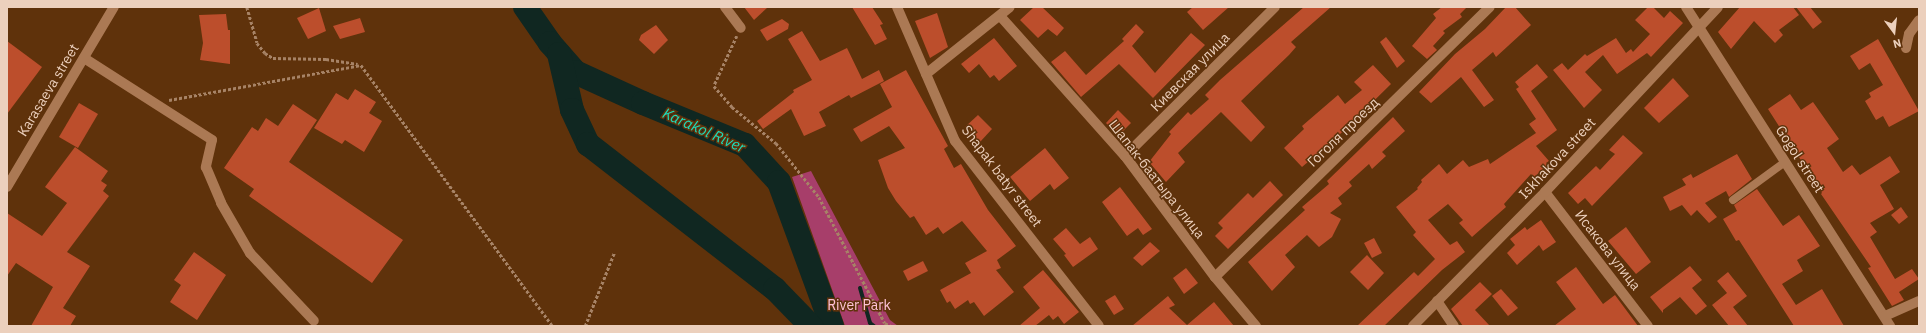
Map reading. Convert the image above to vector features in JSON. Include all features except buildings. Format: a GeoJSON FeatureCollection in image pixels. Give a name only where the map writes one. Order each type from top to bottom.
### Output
{"type":"FeatureCollection","features":[{"type":"Feature","properties":{"kind":"street","name":"Karasaeva street"},"geometry":{"type":"LineString","coordinates":[[7,187],[114,7]]}},
{"type":"Feature","properties":{"kind":"street"},"geometry":{"type":"LineString","coordinates":[[724,7],[740,28]]}},
{"type":"Feature","properties":{"kind":"street","name":"Shapak batyr street"},"geometry":{"type":"LineString","coordinates":[[897,7],[955,141],[1099,326]]}},
{"type":"Feature","properties":{"kind":"street"},"geometry":{"type":"LineString","coordinates":[[926,74],[1001,17],[1010,7]]}},
{"type":"Feature","properties":{"kind":"street","name":"Киевская улица"},"geometry":{"type":"LineString","coordinates":[[1125,156],[1275,7]]}},
{"type":"Feature","properties":{"kind":"street","name":"Гоголя проезд"},"geometry":{"type":"LineString","coordinates":[[1215,277],[1490,7]]}},
{"type":"Feature","properties":{"kind":"street","name":"Gogol street"},"geometry":{"type":"LineString","coordinates":[[1686,7],[1890,326]]}},
{"type":"Feature","properties":{"kind":"street","name":"Iskhakova street"},"geometry":{"type":"LineString","coordinates":[[1413,326],[1545,192],[1718,7]]}},
{"type":"Feature","properties":{"kind":"street","name":"Шапак-баатыра улица"},"geometry":{"type":"LineString","coordinates":[[1001,17],[1125,156],[1215,277],[1256,326]]}},
{"type":"Feature","properties":{"kind":"street"},"geometry":{"type":"LineString","coordinates":[[1906,48],[1909,34],[1919,20]]}},
{"type":"Feature","properties":{"kind":"street"},"geometry":{"type":"LineString","coordinates":[[84,58],[212,140],[206,167],[221,203],[250,253],[314,321]]}},
{"type":"Feature","properties":{"kind":"street","name":"Исакова улица"},"geometry":{"type":"LineString","coordinates":[[1545,192],[1648,326]]}},
{"type":"Feature","properties":{"kind":"street"},"geometry":{"type":"LineString","coordinates":[[1437,301],[1454,326]]}},
{"type":"Feature","properties":{"kind":"street"},"geometry":{"type":"LineString","coordinates":[[1885,316],[1919,301]]}},
{"type":"Feature","properties":{"kind":"lane"},"geometry":{"type":"LineString","coordinates":[[1733,200],[1786,162]]}},
{"type":"Feature","properties":{"kind":"path"},"geometry":{"type":"LineString","coordinates":[[247,7],[251,28],[256,42],[265,53],[273,58],[326,59],[361,65],[553,326]]}},
{"type":"Feature","properties":{"kind":"path"},"geometry":{"type":"LineString","coordinates":[[740,28],[714,86],[732,107],[776,143],[818,196],[885,322],[891,326]]}},
{"type":"Feature","properties":{"kind":"path"},"geometry":{"type":"LineString","coordinates":[[153,102],[361,65]]}},
{"type":"Feature","properties":{"kind":"path"},"geometry":{"type":"LineString","coordinates":[[585,326],[614,253]]}},
{"type":"Feature","properties":{"kind":"green space","name":"River Park"},"geometry":{"type":"Polygon","coordinates":[[[811,171],[890,320],[898,326],[845,326],[792,177],[811,171]]]}},
{"type":"Feature","properties":{"kind":"waterway","name":"Karakol River"},"geometry":{"type":"LineString","coordinates":[[525,7],[550,43],[575,72],[643,103],[745,145],[779,182],[832,326]]}},
{"type":"Feature","properties":{"kind":"waterway"},"geometry":{"type":"LineString","coordinates":[[559,54],[572,110],[588,144],[775,289],[811,326]]}},
{"type":"Feature","properties":{"kind":"waterway"},"geometry":{"type":"LineString","coordinates":[[860,288],[870,323],[874,326]]}}]}
